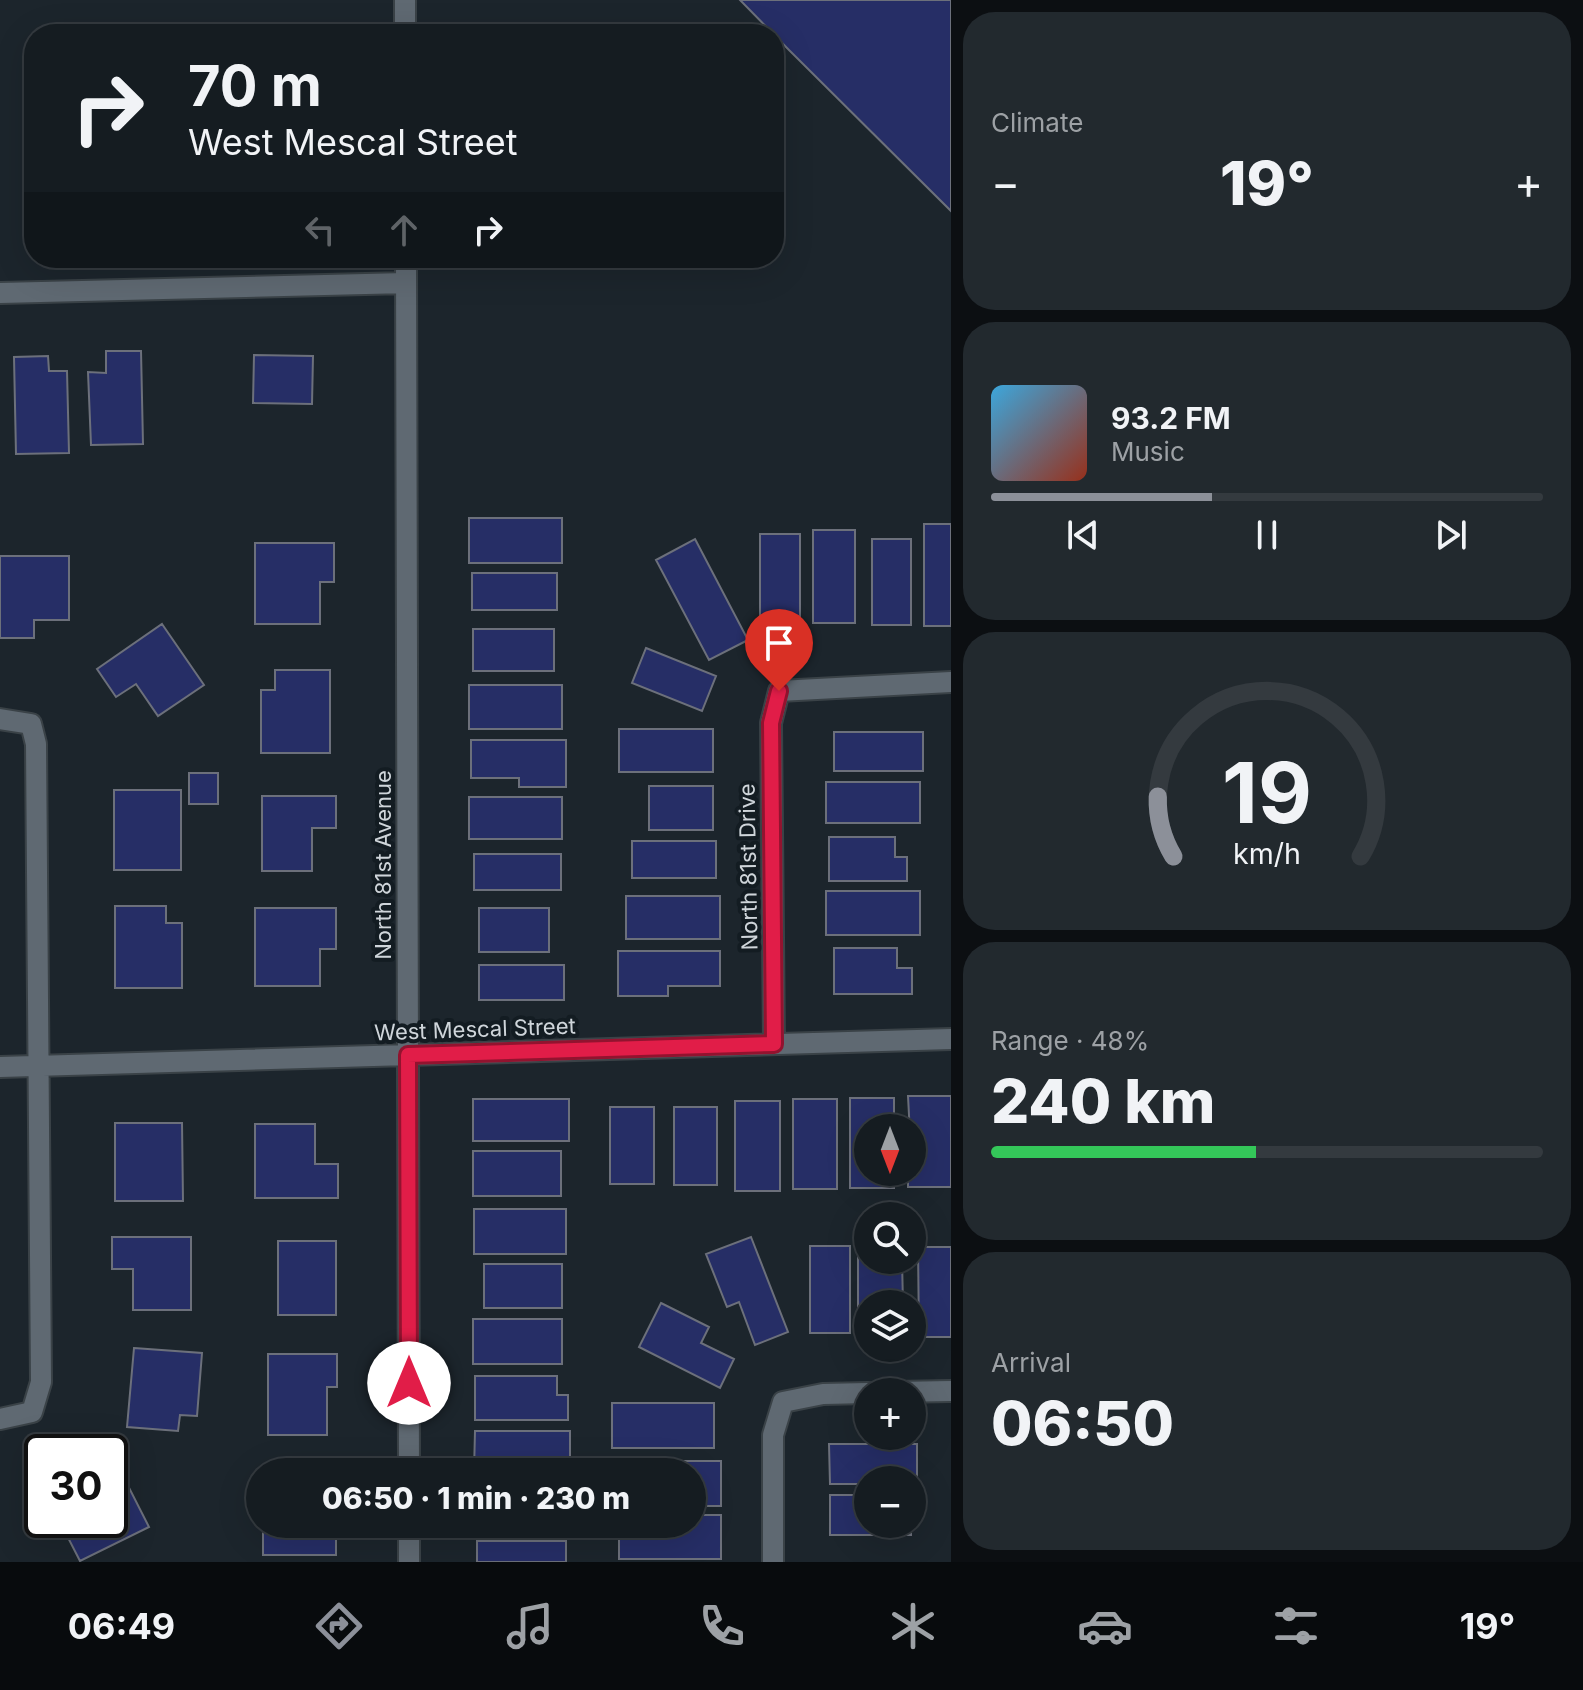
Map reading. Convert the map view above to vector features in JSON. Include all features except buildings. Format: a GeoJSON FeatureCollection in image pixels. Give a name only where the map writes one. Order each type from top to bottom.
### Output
{"type":"FeatureCollection","features":[{"type":"Feature","properties":{"kind":"street"},"geometry":{"type":"LineString","coordinates":[[405,0],[405,24]]}},
{"type":"Feature","properties":{"kind":"street","name":"North 81st Avenue"},"geometry":{"type":"LineString","coordinates":[[406,268],[409,1458]]}},
{"type":"Feature","properties":{"kind":"street"},"geometry":{"type":"LineString","coordinates":[[0,293],[406,283]]}},
{"type":"Feature","properties":{"kind":"street","name":"North 81st Drive"},"geometry":{"type":"LineString","coordinates":[[774,1044],[771,723],[779,691],[951,682]]}},
{"type":"Feature","properties":{"kind":"street"},"geometry":{"type":"LineString","coordinates":[[0,719],[31,724],[36,744],[41,1382],[32,1412],[0,1419]]}},
{"type":"Feature","properties":{"kind":"street","name":"West Mescal Street"},"geometry":{"type":"LineString","coordinates":[[0,1067],[951,1039]]}},
{"type":"Feature","properties":{"kind":"street"},"geometry":{"type":"LineString","coordinates":[[926,1391],[951,1391]]}},
{"type":"Feature","properties":{"kind":"street"},"geometry":{"type":"LineString","coordinates":[[773,1562],[773,1435],[783,1402],[823,1394],[854,1393]]}},
{"type":"Feature","properties":{"kind":"street"},"geometry":{"type":"LineString","coordinates":[[409,1538],[409,1562]]}},
{"type":"Feature","properties":{"kind":"route"},"geometry":{"type":"LineString","coordinates":[[409,1383],[408,1055],[774,1044],[771,723],[779,691]]}}]}
